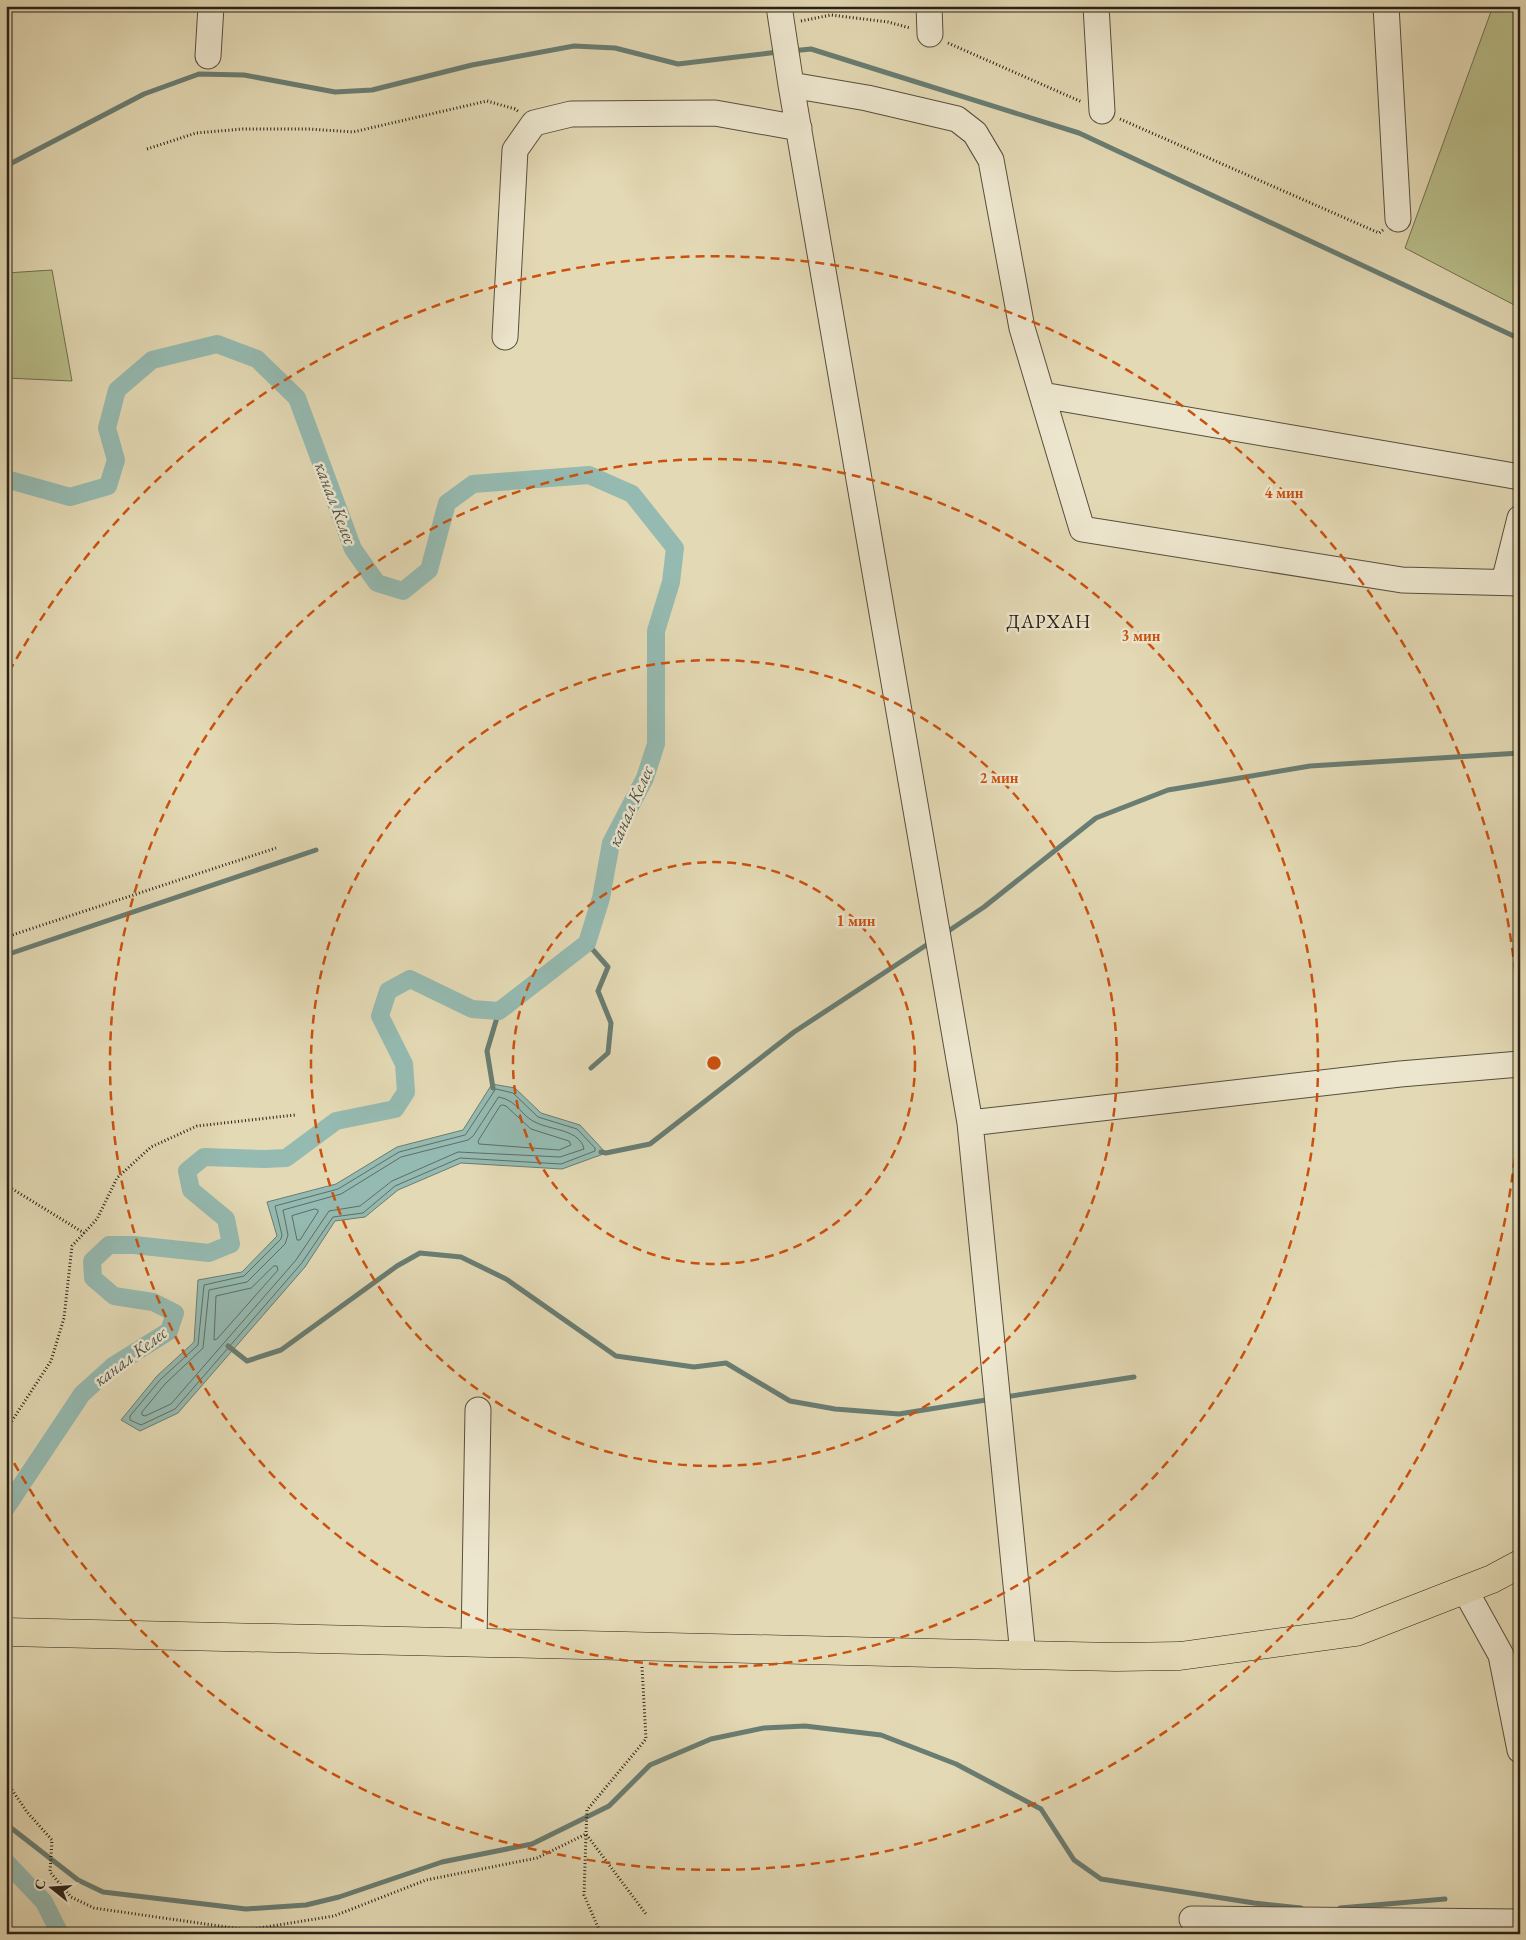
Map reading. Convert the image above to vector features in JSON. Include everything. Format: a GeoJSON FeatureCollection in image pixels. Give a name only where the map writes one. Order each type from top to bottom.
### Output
{"type":"FeatureCollection","features":[{"type":"Feature","properties":{"kind":"main road"},"geometry":{"type":"LineString","coordinates":[[6,1632],[1023,1655],[1180,1656],[1356,1632],[1492,1579],[1520,1564]]}},
{"type":"Feature","properties":{"kind":"street"},"geometry":{"type":"LineString","coordinates":[[208,56],[211,6]]}},
{"type":"Feature","properties":{"kind":"street"},"geometry":{"type":"LineString","coordinates":[[779,6],[798,128],[970,1123],[1023,1655]]}},
{"type":"Feature","properties":{"kind":"street"},"geometry":{"type":"LineString","coordinates":[[929,6],[930,34]]}},
{"type":"Feature","properties":{"kind":"street"},"geometry":{"type":"LineString","coordinates":[[1096,6],[1102,111]]}},
{"type":"Feature","properties":{"kind":"street"},"geometry":{"type":"LineString","coordinates":[[1386,6],[1398,219]]}},
{"type":"Feature","properties":{"kind":"street"},"geometry":{"type":"LineString","coordinates":[[791,85],[867,98],[957,119],[975,133],[991,160],[1022,328],[1082,529],[1402,580],[1512,582],[1520,518]]}},
{"type":"Feature","properties":{"kind":"street"},"geometry":{"type":"LineString","coordinates":[[505,337],[515,150],[534,123],[571,114],[715,113],[798,128]]}},
{"type":"Feature","properties":{"kind":"street"},"geometry":{"type":"LineString","coordinates":[[1042,396],[1520,477]]}},
{"type":"Feature","properties":{"kind":"street"},"geometry":{"type":"LineString","coordinates":[[970,1123],[1400,1074],[1520,1064]]}},
{"type":"Feature","properties":{"kind":"street"},"geometry":{"type":"LineString","coordinates":[[474,1642],[478,1410]]}},
{"type":"Feature","properties":{"kind":"street"},"geometry":{"type":"LineString","coordinates":[[1465,1590],[1501,1655],[1520,1750]]}},
{"type":"Feature","properties":{"kind":"street"},"geometry":{"type":"LineString","coordinates":[[1192,1919],[1520,1922]]}},
{"type":"Feature","properties":{"kind":"path"},"geometry":{"type":"LineString","coordinates":[[147,149],[196,133],[243,129],[310,129],[353,132],[487,101],[515,109],[534,123]]}},
{"type":"Feature","properties":{"kind":"path"},"geometry":{"type":"LineString","coordinates":[[6,937],[276,848]]}},
{"type":"Feature","properties":{"kind":"path"},"geometry":{"type":"LineString","coordinates":[[6,1430],[51,1361],[64,1318],[72,1246],[97,1219],[118,1178],[151,1147],[197,1126],[295,1115]]}},
{"type":"Feature","properties":{"kind":"path"},"geometry":{"type":"LineString","coordinates":[[6,1185],[84,1233]]}},
{"type":"Feature","properties":{"kind":"path"},"geometry":{"type":"LineString","coordinates":[[601,1934],[584,1895],[587,1810],[646,1739],[641,1646]]}},
{"type":"Feature","properties":{"kind":"path"},"geometry":{"type":"LineString","coordinates":[[6,1781],[27,1812],[52,1840],[50,1872],[71,1897],[94,1908],[247,1932],[334,1916],[426,1880],[538,1858],[586,1834]]}},
{"type":"Feature","properties":{"kind":"path"},"geometry":{"type":"LineString","coordinates":[[586,1834],[646,1914]]}},
{"type":"Feature","properties":{"kind":"green space"},"geometry":{"type":"Polygon","coordinates":[[[1493,6],[1520,6],[1520,308],[1405,248],[1493,6]]]}},
{"type":"Feature","properties":{"kind":"green space"},"geometry":{"type":"Polygon","coordinates":[[[52,270],[72,381],[6,378],[6,273],[52,270]]]}},
{"type":"Feature","properties":{"kind":"water"},"geometry":{"type":"Polygon","coordinates":[[[492,1084],[515,1088],[541,1113],[580,1125],[606,1153],[562,1169],[461,1163],[398,1190],[365,1217],[335,1221],[305,1267],[178,1413],[140,1431],[121,1420],[157,1376],[194,1342],[198,1280],[242,1272],[277,1236],[267,1202],[336,1184],[397,1147],[463,1130],[492,1084]]]}},
{"type":"Feature","properties":{"kind":"waterway"},"geometry":{"type":"LineString","coordinates":[[6,166],[144,94],[199,74],[244,75],[335,92],[372,90],[472,65],[574,46],[615,48],[678,64],[778,52]]}},
{"type":"Feature","properties":{"kind":"waterway"},"geometry":{"type":"LineString","coordinates":[[791,51],[811,49],[1079,133],[1520,339]]}},
{"type":"Feature","properties":{"kind":"waterway","name":"канал Келес"},"geometry":{"type":"LineString","coordinates":[[6,479],[70,497],[108,486],[116,460],[107,428],[117,390],[152,360],[217,344],[257,359],[297,398],[353,549],[377,583],[403,591],[429,570],[447,503],[473,484],[589,475],[632,494],[675,548],[671,582],[656,631],[656,744],[645,778],[611,843],[601,898],[587,943],[499,1011],[472,1009],[410,979],[388,991],[380,1016],[404,1064],[406,1092],[395,1109],[336,1121],[286,1158],[204,1157],[187,1171],[191,1190],[226,1219],[231,1244],[209,1253],[134,1245],[109,1245],[92,1261],[93,1278],[114,1296],[153,1302],[175,1313],[169,1331],[113,1366],[82,1394],[6,1508]]}},
{"type":"Feature","properties":{"kind":"waterway"},"geometry":{"type":"LineString","coordinates":[[944,934],[984,907],[1096,818],[1168,790],[1310,766],[1520,753]]}},
{"type":"Feature","properties":{"kind":"waterway"},"geometry":{"type":"LineString","coordinates":[[6,955],[316,850]]}},
{"type":"Feature","properties":{"kind":"waterway"},"geometry":{"type":"LineString","coordinates":[[601,1152],[606,1153],[650,1144],[794,1032],[931,942]]}},
{"type":"Feature","properties":{"kind":"waterway"},"geometry":{"type":"LineString","coordinates":[[587,943],[608,967],[598,991],[611,1023],[608,1053],[591,1068]]}},
{"type":"Feature","properties":{"kind":"waterway"},"geometry":{"type":"LineString","coordinates":[[493,1088],[487,1051],[499,1011]]}},
{"type":"Feature","properties":{"kind":"waterway"},"geometry":{"type":"LineString","coordinates":[[228,1346],[247,1361],[281,1350],[397,1266],[420,1253],[461,1257],[506,1279],[616,1356],[694,1367],[726,1363],[790,1401],[835,1409],[899,1414],[992,1399]]}},
{"type":"Feature","properties":{"kind":"waterway"},"geometry":{"type":"LineString","coordinates":[[1005,1397],[1134,1377]]}},
{"type":"Feature","properties":{"kind":"waterway"},"geometry":{"type":"LineString","coordinates":[[6,1824],[78,1880],[103,1892],[246,1909],[306,1905],[339,1897],[442,1862],[532,1844],[609,1806],[650,1765],[711,1739],[764,1728],[805,1726],[881,1735],[956,1764],[1041,1809],[1074,1860],[1101,1879],[1254,1903],[1301,1908]]}},
{"type":"Feature","properties":{"kind":"waterway","name":"канал Келес"},"geometry":{"type":"LineString","coordinates":[[6,1862],[44,1902],[60,1934]]}},
{"type":"Feature","properties":{"kind":"waterway"},"geometry":{"type":"LineString","coordinates":[[1340,1908],[1445,1899]]}},
{"type":"Feature","properties":{"kind":"district","name":"ДАРХАН"},"geometry":{"type":"Point","coordinates":[1049,621]}}]}
